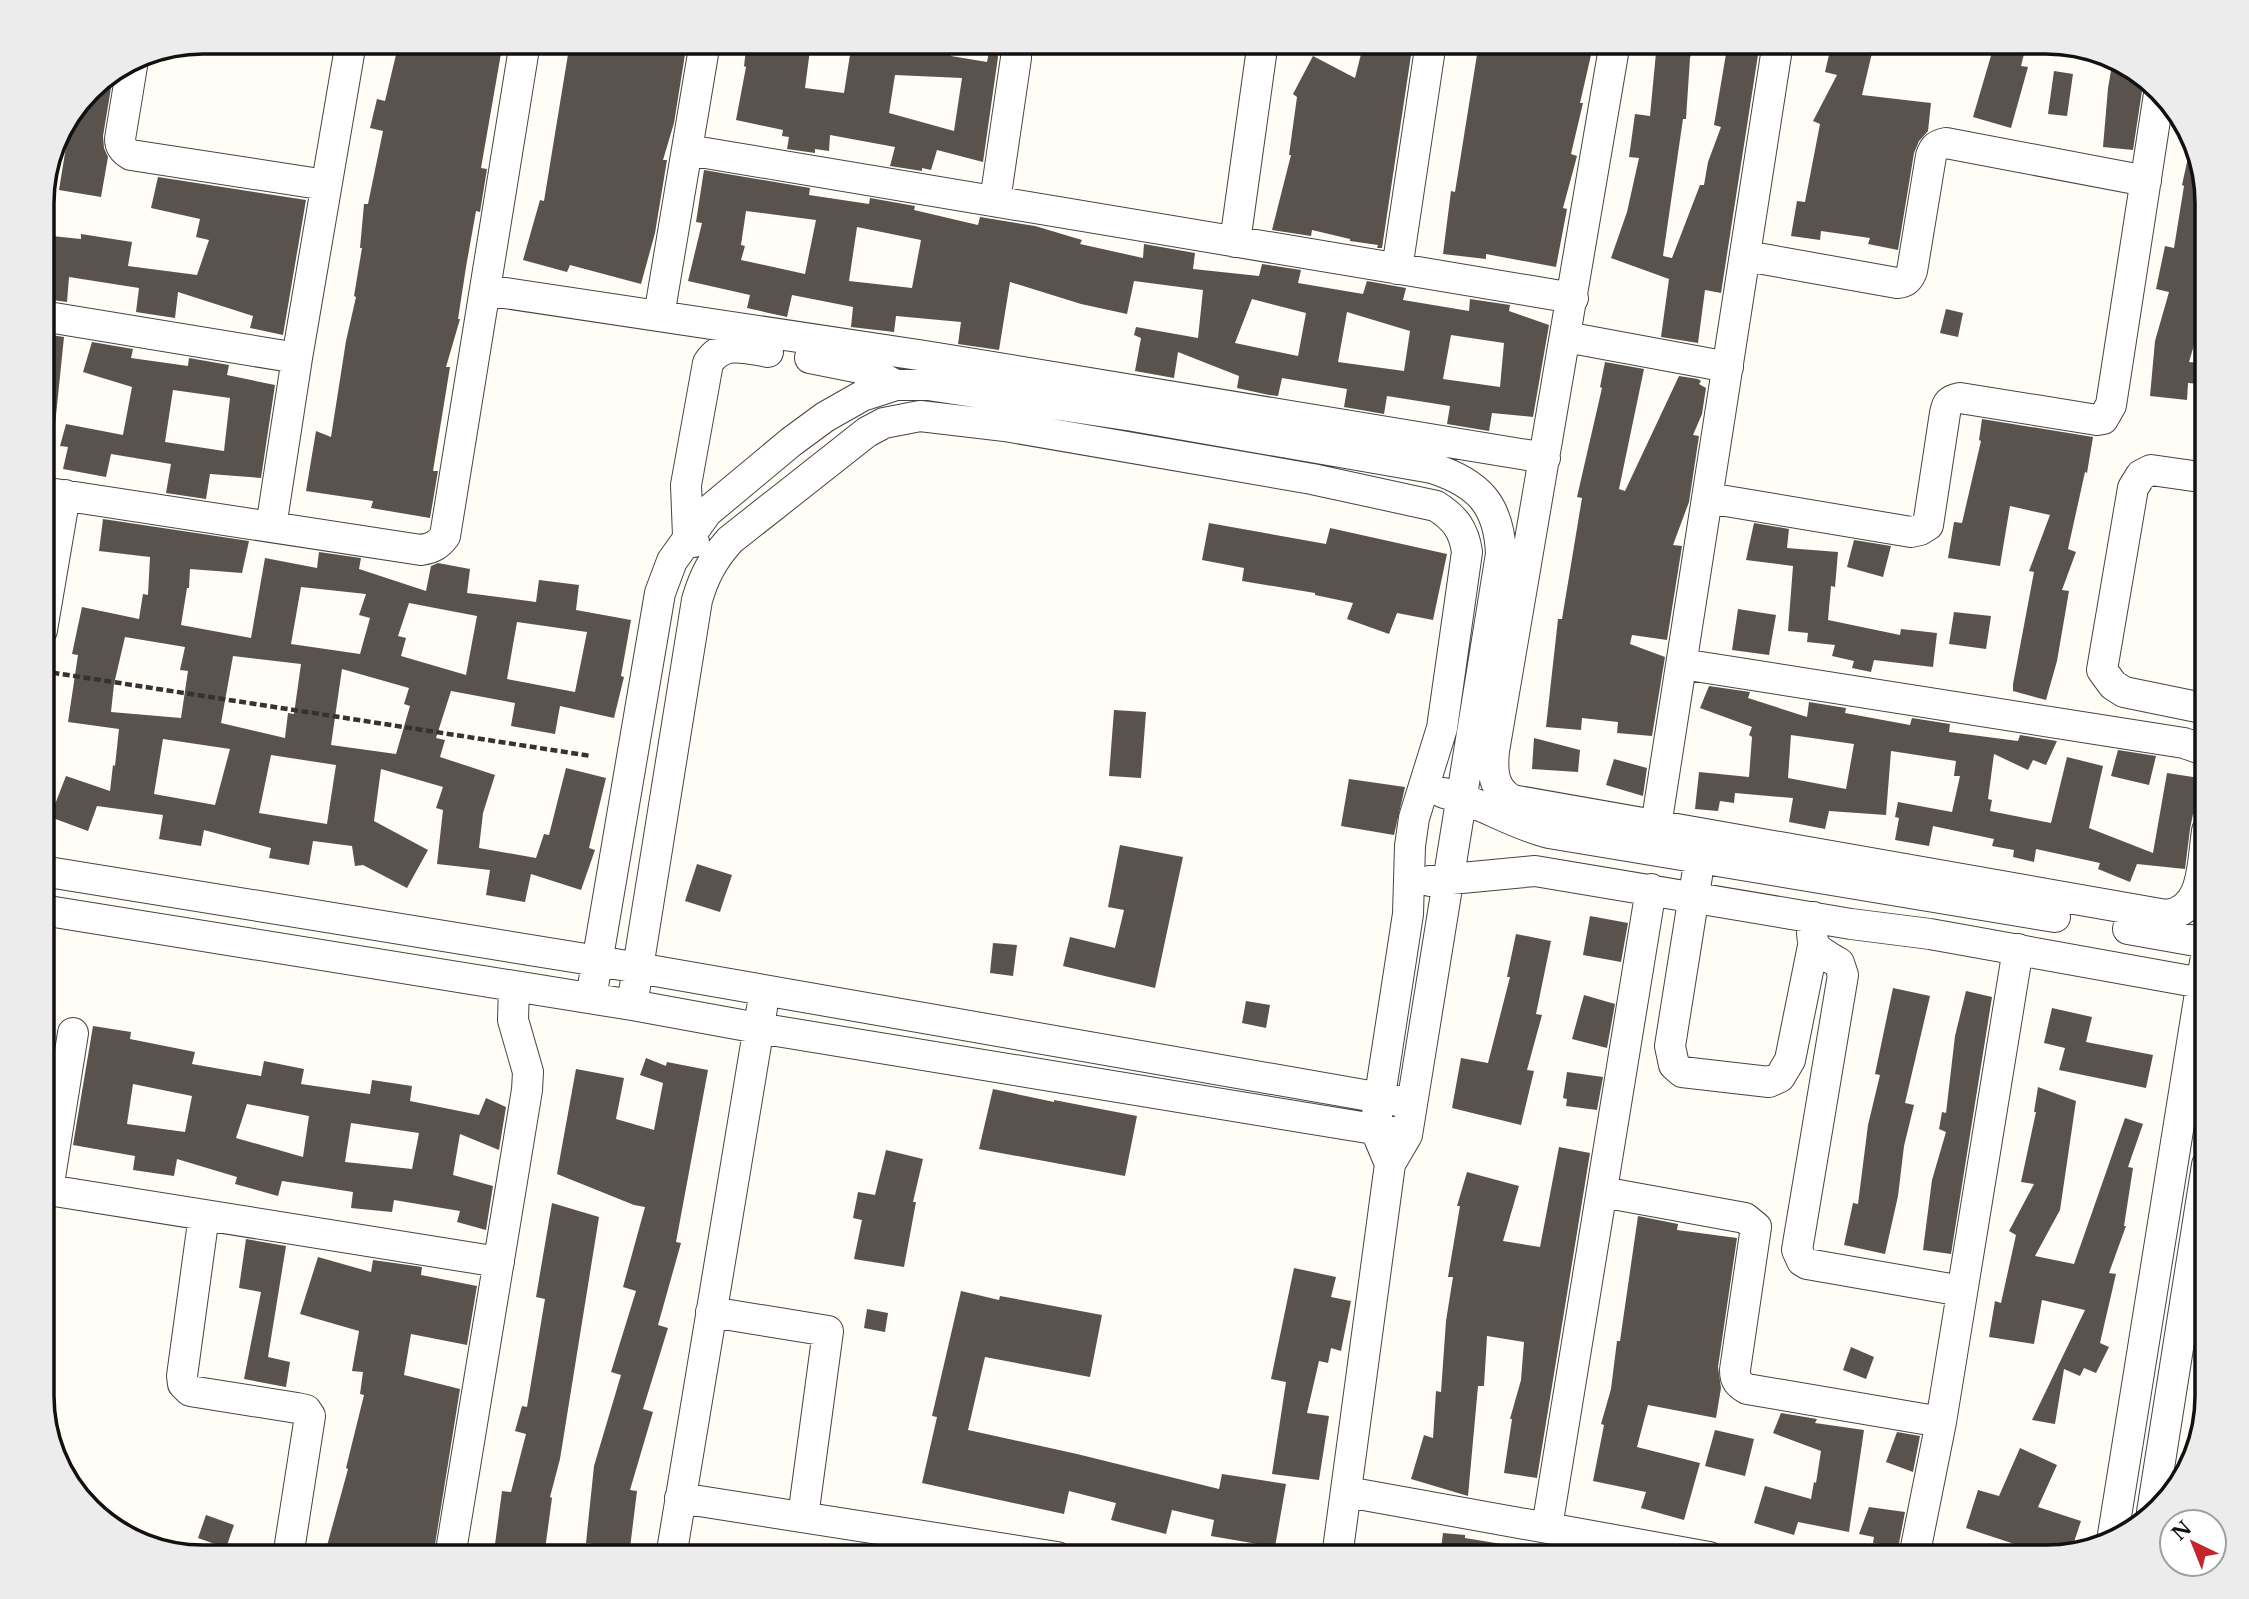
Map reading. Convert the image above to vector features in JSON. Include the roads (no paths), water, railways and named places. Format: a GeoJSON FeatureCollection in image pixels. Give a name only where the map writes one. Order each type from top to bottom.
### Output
{"type":"FeatureCollection","features":[{"type":"Feature","properties":{"kind":"street"},"geometry":{"type":"LineString","coordinates":[[1235,242],[1261,54]]}},
{"type":"Feature","properties":{"kind":"street"},"geometry":{"type":"LineString","coordinates":[[1397,269],[1429,54]]}},
{"type":"Feature","properties":{"kind":"street"},"geometry":{"type":"LineString","coordinates":[[1340,1545],[1390,1164],[1407,1135],[1463,798],[1508,597],[1545,458],[1613,54]]}},
{"type":"Feature","properties":{"kind":"street"},"geometry":{"type":"LineString","coordinates":[[1656,826],[1776,54]]}},
{"type":"Feature","properties":{"kind":"street"},"geometry":{"type":"LineString","coordinates":[[271,527],[349,55]]}},
{"type":"Feature","properties":{"kind":"street"},"geometry":{"type":"LineString","coordinates":[[55,494],[421,550],[433,548],[440,543],[445,536],[523,55]]}},
{"type":"Feature","properties":{"kind":"street"},"geometry":{"type":"LineString","coordinates":[[659,316],[703,55]]}},
{"type":"Feature","properties":{"kind":"street"},"geometry":{"type":"LineString","coordinates":[[995,201],[1016,55]]}},
{"type":"Feature","properties":{"kind":"street"},"geometry":{"type":"LineString","coordinates":[[131,73],[120,145],[131,155],[326,185]]}},
{"type":"Feature","properties":{"kind":"street"},"geometry":{"type":"LineString","coordinates":[[1708,498],[1912,532],[1928,524],[1945,413],[1947,404],[1952,399],[2103,419],[2111,405],[2158,105]]}},
{"type":"Feature","properties":{"kind":"street"},"geometry":{"type":"LineString","coordinates":[[1746,256],[1903,283],[1909,279],[1912,271],[1931,156],[1938,145],[1946,144],[2146,181]]}},
{"type":"Feature","properties":{"kind":"street"},"geometry":{"type":"LineString","coordinates":[[688,150],[1573,298]]}},
{"type":"Feature","properties":{"kind":"street"},"geometry":{"type":"LineString","coordinates":[[485,290],[925,356],[1545,458]]}},
{"type":"Feature","properties":{"kind":"street"},"geometry":{"type":"LineString","coordinates":[[55,318],[297,358]]}},
{"type":"Feature","properties":{"kind":"street"},"geometry":{"type":"LineString","coordinates":[[1566,337],[1728,367]]}},
{"type":"Feature","properties":{"kind":"street"},"geometry":{"type":"LineString","coordinates":[[712,560],[688,536],[686,485],[708,363],[720,350],[730,346],[844,364],[865,369],[895,385]]}},
{"type":"Feature","properties":{"kind":"street"},"geometry":{"type":"LineString","coordinates":[[895,385],[900,419]]}},
{"type":"Feature","properties":{"kind":"street"},"geometry":{"type":"LineString","coordinates":[[591,999],[660,593],[672,561],[706,512],[825,417],[862,396],[895,385],[928,385],[1145,418],[1432,468],[1454,475],[1474,489],[1492,509],[1500,529],[1508,597],[1492,767],[1498,788],[1512,800],[2127,919],[2195,939]]}},
{"type":"Feature","properties":{"kind":"street"},"geometry":{"type":"LineString","coordinates":[[632,1005],[697,600],[704,578],[712,560],[730,540],[867,432],[900,419],[920,416],[1005,426],[1312,479],[1436,506],[1455,520],[1465,538],[1467,552],[1442,728],[1414,818],[1410,846],[1408,914],[1375,1128],[1390,1164]]}},
{"type":"Feature","properties":{"kind":"street"},"geometry":{"type":"LineString","coordinates":[[1454,475],[1461,444]]}},
{"type":"Feature","properties":{"kind":"street"},"geometry":{"type":"LineString","coordinates":[[1312,479],[1318,448]]}},
{"type":"Feature","properties":{"kind":"street"},"geometry":{"type":"LineString","coordinates":[[2195,476],[2151,470],[2141,475],[2133,488],[2102,670],[2113,685],[2124,692],[2195,707]]}},
{"type":"Feature","properties":{"kind":"street"},"geometry":{"type":"LineString","coordinates":[[1682,664],[2195,747]]}},
{"type":"Feature","properties":{"kind":"street"},"geometry":{"type":"LineString","coordinates":[[1423,787],[1463,798],[1526,827],[1700,859],[2127,919],[2178,914],[2189,906],[2195,896]]}},
{"type":"Feature","properties":{"kind":"street"},"geometry":{"type":"LineString","coordinates":[[1700,859],[1670,1046],[1674,1065],[1682,1072],[1769,1082],[1780,1077],[1790,1060],[1813,931]]}},
{"type":"Feature","properties":{"kind":"street"},"geometry":{"type":"LineString","coordinates":[[1409,883],[1535,871],[1694,896],[1813,931],[2018,949],[2195,981]]}},
{"type":"Feature","properties":{"kind":"street"},"geometry":{"type":"LineString","coordinates":[[55,873],[598,961],[1412,1103]]}},
{"type":"Feature","properties":{"kind":"street"},"geometry":{"type":"LineString","coordinates":[[1547,1527],[1651,889]]}},
{"type":"Feature","properties":{"kind":"street"},"geometry":{"type":"LineString","coordinates":[[55,912],[632,1005],[1407,1135]]}},
{"type":"Feature","properties":{"kind":"street"},"geometry":{"type":"LineString","coordinates":[[1813,931],[1839,963],[1843,975],[1797,1250],[1799,1256],[1807,1264],[1962,1291]]}},
{"type":"Feature","properties":{"kind":"street"},"geometry":{"type":"LineString","coordinates":[[1916,1545],[1941,1422],[2018,949]]}},
{"type":"Feature","properties":{"kind":"street"},"geometry":{"type":"LineString","coordinates":[[452,1545],[527,1090],[528,1072],[513,1020],[514,986]]}},
{"type":"Feature","properties":{"kind":"street"},"geometry":{"type":"LineString","coordinates":[[673,1545],[765,990]]}},
{"type":"Feature","properties":{"kind":"street"},"geometry":{"type":"LineString","coordinates":[[55,1134],[73,1033]]}},
{"type":"Feature","properties":{"kind":"street"},"geometry":{"type":"LineString","coordinates":[[2114,1528],[2195,1038]]}},
{"type":"Feature","properties":{"kind":"street"},"geometry":{"type":"LineString","coordinates":[[55,1192],[499,1262]]}},
{"type":"Feature","properties":{"kind":"street"},"geometry":{"type":"LineString","coordinates":[[1602,1192],[1745,1218],[1756,1227],[1735,1370],[1735,1378],[1740,1385],[1747,1389],[1941,1422]]}},
{"type":"Feature","properties":{"kind":"street"},"geometry":{"type":"LineString","coordinates":[[204,1214],[183,1384],[190,1391],[297,1408],[306,1410],[310,1416],[290,1545]]}},
{"type":"Feature","properties":{"kind":"street"},"geometry":{"type":"LineString","coordinates":[[2154,1497],[2195,1241]]}},
{"type":"Feature","properties":{"kind":"street"},"geometry":{"type":"LineString","coordinates":[[711,1312],[828,1331],[803,1517]]}},
{"type":"Feature","properties":{"kind":"street"},"geometry":{"type":"LineString","coordinates":[[1347,1492],[1644,1545]]}},
{"type":"Feature","properties":{"kind":"street"},"geometry":{"type":"LineString","coordinates":[[680,1498],[803,1517],[902,1544]]}}]}
